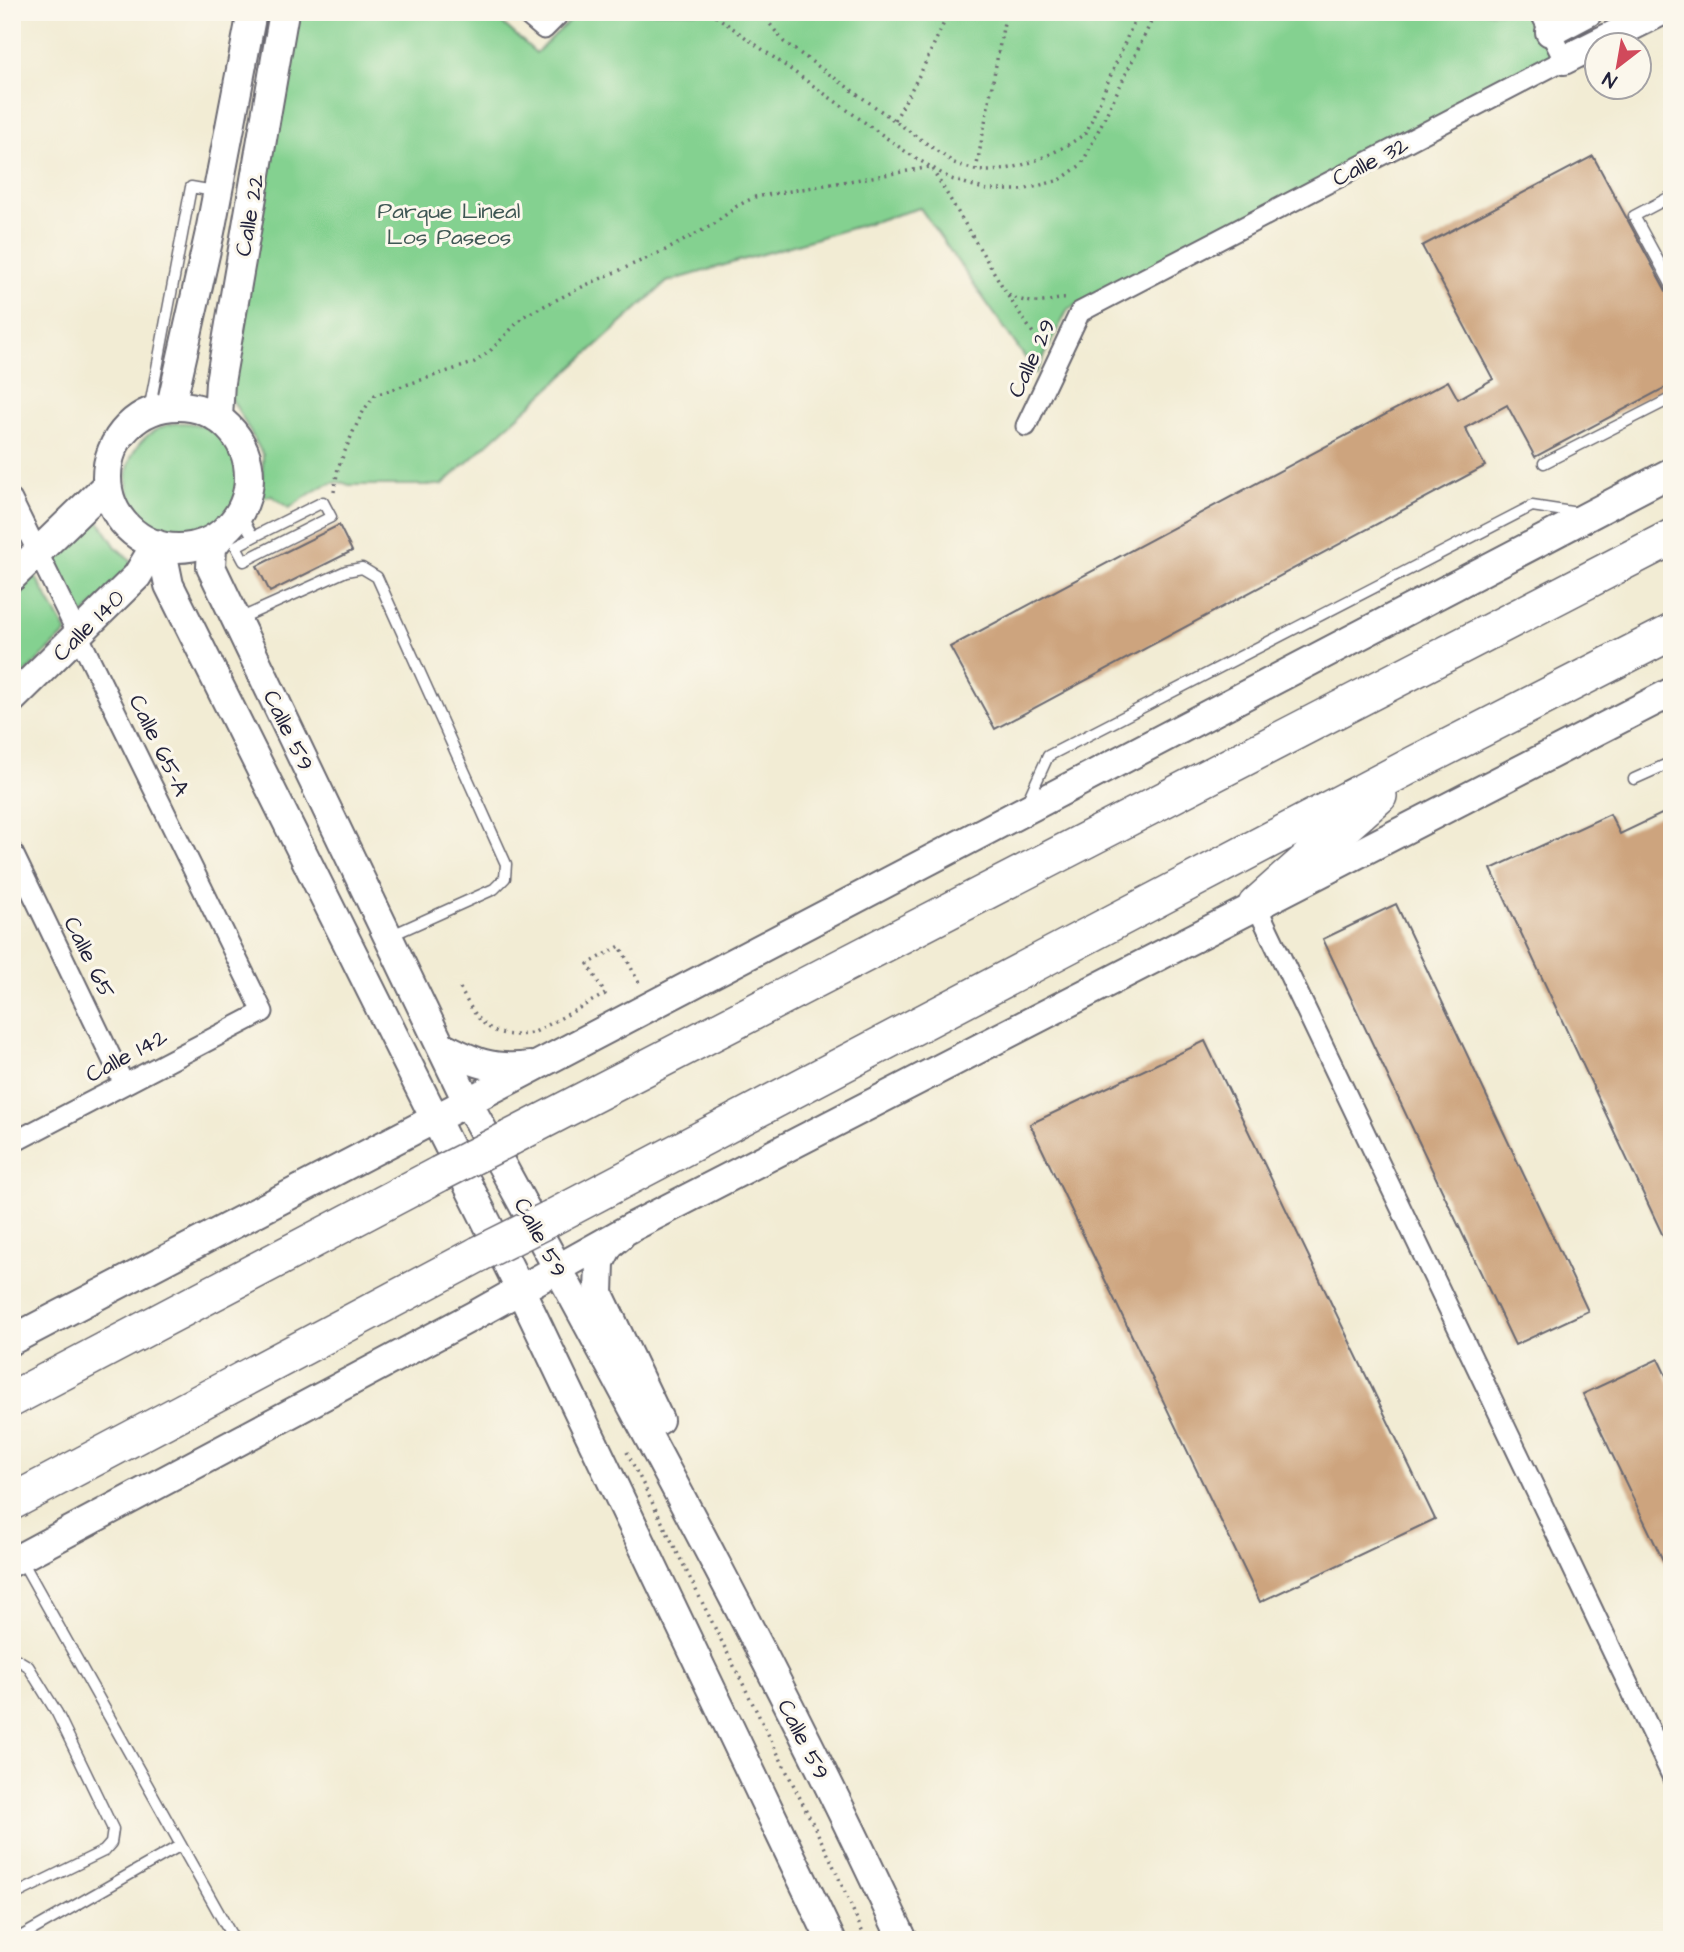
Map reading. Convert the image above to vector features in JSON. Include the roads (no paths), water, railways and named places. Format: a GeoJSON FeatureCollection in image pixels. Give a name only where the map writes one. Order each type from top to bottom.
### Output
{"type":"FeatureCollection","features":[{"type":"Feature","properties":{"kind":"highway"},"geometry":{"type":"LineString","coordinates":[[12,1399],[439,1174],[1670,538]]}},
{"type":"Feature","properties":{"kind":"highway"},"geometry":{"type":"LineString","coordinates":[[12,1502],[1416,762],[1672,632]]}},
{"type":"Feature","properties":{"kind":"highway"},"geometry":{"type":"LineString","coordinates":[[1256,905],[1416,762]]}},
{"type":"Feature","properties":{"kind":"main road","name":"Calle 22"},"geometry":{"type":"LineString","coordinates":[[160,408],[218,192],[252,12]]}},
{"type":"Feature","properties":{"kind":"main road","name":"Calle 22"},"geometry":{"type":"LineString","coordinates":[[218,418],[220,382],[284,12]]}},
{"type":"Feature","properties":{"kind":"main road"},"geometry":{"type":"LineString","coordinates":[[1545,22],[1588,12]]}},
{"type":"Feature","properties":{"kind":"main road","name":"Calle 32"},"geometry":{"type":"LineString","coordinates":[[1564,61],[1660,12]]}},
{"type":"Feature","properties":{"kind":"main road"},"geometry":{"type":"LineString","coordinates":[[160,408],[196,408],[218,418],[234,433],[244,451],[248,471],[247,492],[233,520],[207,541],[184,547],[158,545],[137,535],[122,521],[112,504],[107,485],[108,462],[116,441],[130,424],[160,408]]}},
{"type":"Feature","properties":{"kind":"main road"},"geometry":{"type":"LineString","coordinates":[[12,1340],[1672,472]]}},
{"type":"Feature","properties":{"kind":"main road"},"geometry":{"type":"LineString","coordinates":[[12,577],[107,485]]}},
{"type":"Feature","properties":{"kind":"main road","name":"Calle 59"},"geometry":{"type":"LineString","coordinates":[[233,520],[212,547],[211,567],[236,620],[467,1101],[712,1556],[871,1870],[903,1940]]}},
{"type":"Feature","properties":{"kind":"main road","name":"Calle 59"},"geometry":{"type":"LineString","coordinates":[[158,545],[169,585],[520,1289],[831,1940]]}},
{"type":"Feature","properties":{"kind":"main road","name":"Calle 140"},"geometry":{"type":"LineString","coordinates":[[12,699],[137,576],[158,545]]}},
{"type":"Feature","properties":{"kind":"main road"},"geometry":{"type":"LineString","coordinates":[[16,1560],[632,1227],[1672,692]]}},
{"type":"Feature","properties":{"kind":"main road"},"geometry":{"type":"LineString","coordinates":[[440,1045],[477,1063],[493,1067],[509,1069],[540,1065]]}},
{"type":"Feature","properties":{"kind":"main road"},"geometry":{"type":"LineString","coordinates":[[632,1227],[609,1245],[600,1262],[599,1294],[666,1435],[712,1556]]}},
{"type":"Feature","properties":{"kind":"street"},"geometry":{"type":"LineString","coordinates":[[524,12],[544,29],[561,12]]}},
{"type":"Feature","properties":{"kind":"street"},"geometry":{"type":"LineString","coordinates":[[1545,22],[1564,61]]}},
{"type":"Feature","properties":{"kind":"street","name":"Calle 32"},"geometry":{"type":"LineString","coordinates":[[1084,310],[1564,61]]}},
{"type":"Feature","properties":{"kind":"street","name":"Calle 29"},"geometry":{"type":"LineString","coordinates":[[1026,426],[1084,310]]}},
{"type":"Feature","properties":{"kind":"street","name":"Calle 65-A"},"geometry":{"type":"LineString","coordinates":[[12,500],[263,1012]]}},
{"type":"Feature","properties":{"kind":"street","name":"Calle 65"},"geometry":{"type":"LineString","coordinates":[[12,851],[124,1084]]}},
{"type":"Feature","properties":{"kind":"street"},"geometry":{"type":"LineString","coordinates":[[1256,905],[1672,1776]]}},
{"type":"Feature","properties":{"kind":"street","name":"Calle 142"},"geometry":{"type":"LineString","coordinates":[[12,1143],[263,1012]]}},
{"type":"Feature","properties":{"kind":"lane"},"geometry":{"type":"LineString","coordinates":[[1672,196],[1634,216],[1672,286]]}},
{"type":"Feature","properties":{"kind":"lane"},"geometry":{"type":"LineString","coordinates":[[1544,463],[1672,398]]}},
{"type":"Feature","properties":{"kind":"lane"},"geometry":{"type":"LineString","coordinates":[[323,502],[331,517],[244,561],[236,546],[253,537],[323,502]]}},
{"type":"Feature","properties":{"kind":"lane"},"geometry":{"type":"LineString","coordinates":[[233,520],[253,537]]}},
{"type":"Feature","properties":{"kind":"lane"},"geometry":{"type":"LineString","coordinates":[[236,620],[346,571],[362,568],[377,577],[506,864],[505,878],[494,889],[388,937]]}},
{"type":"Feature","properties":{"kind":"lane"},"geometry":{"type":"LineString","coordinates":[[1634,779],[1672,762]]}},
{"type":"Feature","properties":{"kind":"lane"},"geometry":{"type":"LineString","coordinates":[[16,1560],[234,1940]]}},
{"type":"Feature","properties":{"kind":"lane"},"geometry":{"type":"LineString","coordinates":[[12,1660],[18,1660],[28,1667],[57,1713],[113,1829],[111,1843],[104,1851],[12,1896]]}},
{"type":"Feature","properties":{"kind":"lane"},"geometry":{"type":"LineString","coordinates":[[15,1940],[181,1845]]}},
{"type":"Feature","properties":{"kind":"park label","name":"Parque Lineal Los Paseos"},"geometry":{"type":"Point","coordinates":[449,223]}}]}
